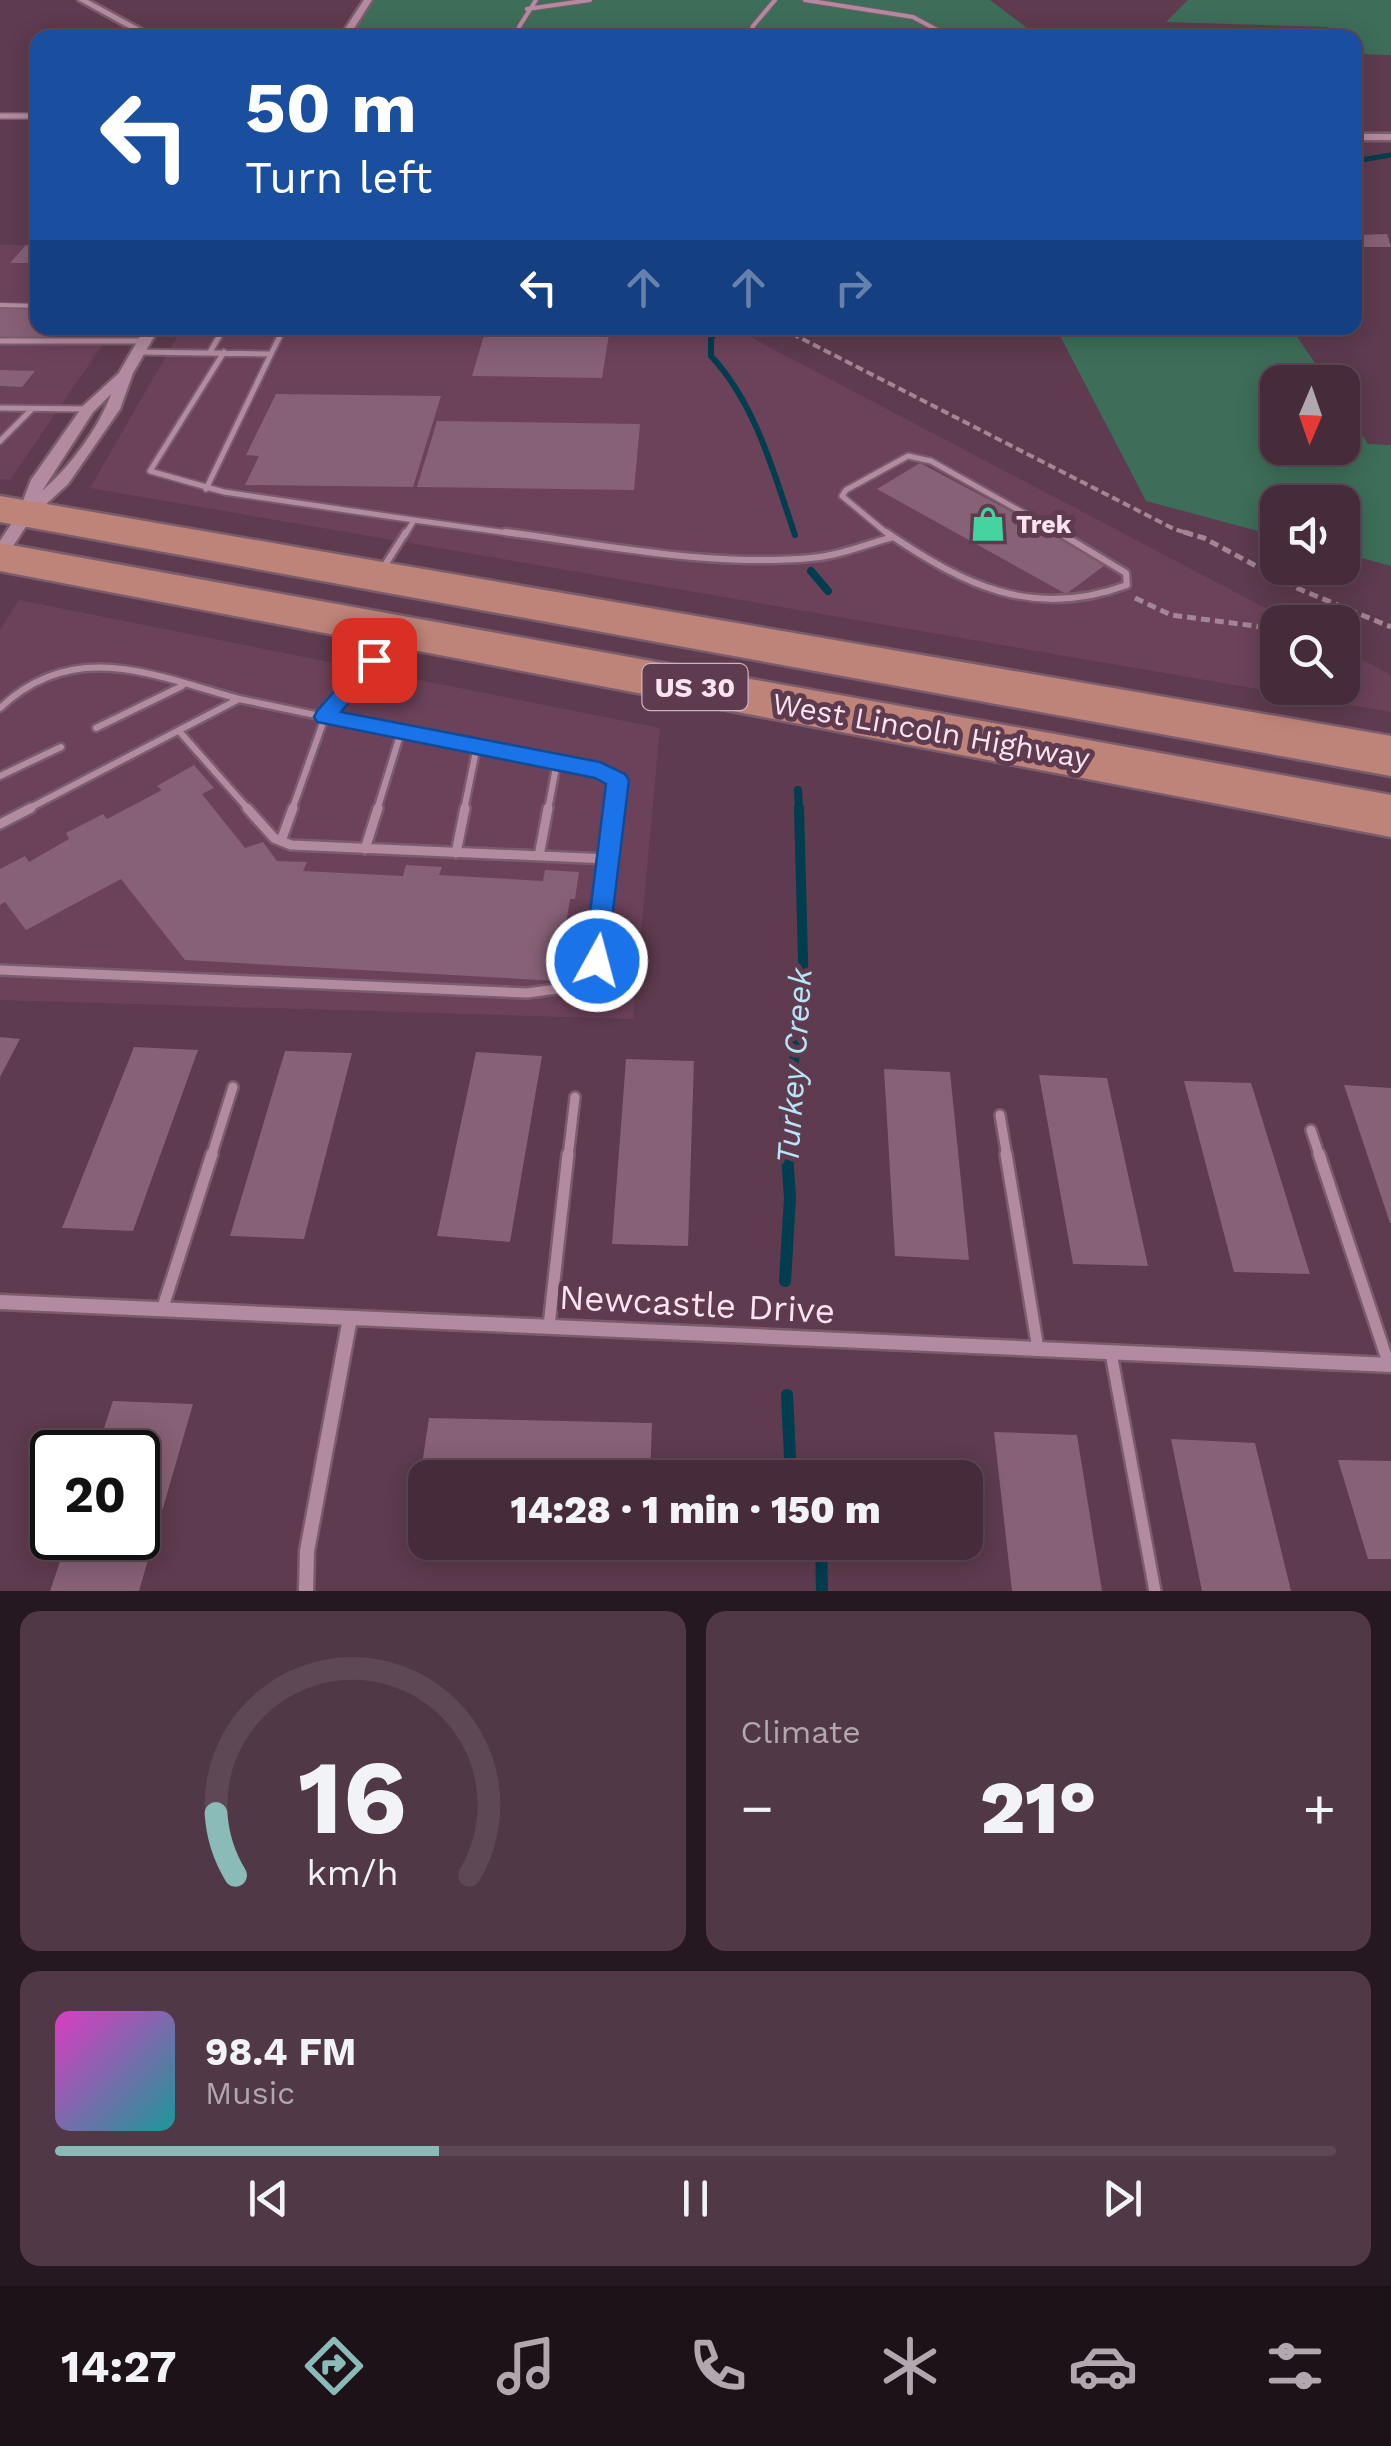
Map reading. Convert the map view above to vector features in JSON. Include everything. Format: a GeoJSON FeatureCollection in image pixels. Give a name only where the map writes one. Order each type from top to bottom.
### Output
{"type":"FeatureCollection","features":[{"type":"Feature","properties":{"kind":"main road","name":"West Lincoln Highway"},"geometry":{"type":"LineString","coordinates":[[7,533],[378,576],[1391,756]]}},
{"type":"Feature","properties":{"kind":"main road","name":"West Lincoln Highway"},"geometry":{"type":"LineString","coordinates":[[7,533],[398,632],[1391,816]]}},
{"type":"Feature","properties":{"kind":"street"},"geometry":{"type":"LineString","coordinates":[[82,0],[139,30]]}},
{"type":"Feature","properties":{"kind":"street"},"geometry":{"type":"LineString","coordinates":[[348,30],[368,0]]}},
{"type":"Feature","properties":{"kind":"street"},"geometry":{"type":"LineString","coordinates":[[0,116],[30,116]]}},
{"type":"Feature","properties":{"kind":"street"},"geometry":{"type":"LineString","coordinates":[[1362,137],[1391,137]]}},
{"type":"Feature","properties":{"kind":"street"},"geometry":{"type":"LineString","coordinates":[[7,533],[63,481],[113,409],[126,373],[148,335]]}},
{"type":"Feature","properties":{"kind":"street"},"geometry":{"type":"LineString","coordinates":[[7,533],[88,409],[126,373]]}},
{"type":"Feature","properties":{"kind":"street","name":"Newcastle Drive"},"geometry":{"type":"LineString","coordinates":[[0,1302],[1390,1365]]}},
{"type":"Feature","properties":{"kind":"street"},"geometry":{"type":"LineString","coordinates":[[306,1591],[307,1551],[350,1318]]}},
{"type":"Feature","properties":{"kind":"lane"},"geometry":{"type":"LineString","coordinates":[[520,30],[527,10],[536,0]]}},
{"type":"Feature","properties":{"kind":"lane"},"geometry":{"type":"LineString","coordinates":[[527,10],[590,0]]}},
{"type":"Feature","properties":{"kind":"lane"},"geometry":{"type":"LineString","coordinates":[[752,30],[775,0]]}},
{"type":"Feature","properties":{"kind":"lane"},"geometry":{"type":"LineString","coordinates":[[805,0],[913,18],[936,30]]}},
{"type":"Feature","properties":{"kind":"lane"},"geometry":{"type":"LineString","coordinates":[[0,305],[30,306]]}},
{"type":"Feature","properties":{"kind":"lane"},"geometry":{"type":"LineString","coordinates":[[210,352],[220,335]]}},
{"type":"Feature","properties":{"kind":"lane"},"geometry":{"type":"LineString","coordinates":[[206,489],[280,335]]}},
{"type":"Feature","properties":{"kind":"lane"},"geometry":{"type":"LineString","coordinates":[[0,341],[270,354]]}},
{"type":"Feature","properties":{"kind":"lane"},"geometry":{"type":"LineString","coordinates":[[224,352],[150,471],[206,489],[654,552],[769,560],[816,558],[894,537]]}},
{"type":"Feature","properties":{"kind":"lane"},"geometry":{"type":"LineString","coordinates":[[0,408],[88,409]]}},
{"type":"Feature","properties":{"kind":"lane"},"geometry":{"type":"LineString","coordinates":[[0,441],[13,432],[32,408]]}},
{"type":"Feature","properties":{"kind":"lane"},"geometry":{"type":"LineString","coordinates":[[917,456],[1112,562],[1126,573],[1127,585],[1105,598],[1064,604],[1010,596],[971,581],[894,537],[846,504],[842,496],[898,459],[917,456]]}},
{"type":"Feature","properties":{"kind":"lane"},"geometry":{"type":"LineString","coordinates":[[378,576],[414,520]]}},
{"type":"Feature","properties":{"kind":"lane"},"geometry":{"type":"LineString","coordinates":[[281,841],[325,717],[398,632]]}},
{"type":"Feature","properties":{"kind":"lane"},"geometry":{"type":"LineString","coordinates":[[0,708],[29,684],[78,666],[112,666],[240,699],[600,771],[618,780],[597,961],[571,987],[527,994],[0,970]]}},
{"type":"Feature","properties":{"kind":"lane"},"geometry":{"type":"LineString","coordinates":[[96,728],[183,685]]}},
{"type":"Feature","properties":{"kind":"lane"},"geometry":{"type":"LineString","coordinates":[[0,824],[240,699]]}},
{"type":"Feature","properties":{"kind":"lane"},"geometry":{"type":"LineString","coordinates":[[178,731],[274,838],[291,846],[609,859]]}},
{"type":"Feature","properties":{"kind":"lane"},"geometry":{"type":"LineString","coordinates":[[364,849],[401,732]]}},
{"type":"Feature","properties":{"kind":"lane"},"geometry":{"type":"LineString","coordinates":[[456,853],[477,746]]}},
{"type":"Feature","properties":{"kind":"lane"},"geometry":{"type":"LineString","coordinates":[[0,776],[61,747]]}},
{"type":"Feature","properties":{"kind":"lane"},"geometry":{"type":"LineString","coordinates":[[540,856],[556,762]]}},
{"type":"Feature","properties":{"kind":"lane"},"geometry":{"type":"LineString","coordinates":[[162,1310],[233,1087]]}},
{"type":"Feature","properties":{"kind":"lane"},"geometry":{"type":"LineString","coordinates":[[549,1327],[575,1097]]}},
{"type":"Feature","properties":{"kind":"lane"},"geometry":{"type":"LineString","coordinates":[[1000,1115],[1038,1349]]}},
{"type":"Feature","properties":{"kind":"lane"},"geometry":{"type":"LineString","coordinates":[[1311,1130],[1390,1365]]}},
{"type":"Feature","properties":{"kind":"lane"},"geometry":{"type":"LineString","coordinates":[[1111,1353],[1155,1591]]}},
{"type":"Feature","properties":{"kind":"path"},"geometry":{"type":"LineString","coordinates":[[796,335],[1174,529],[1204,538],[1338,605]]}},
{"type":"Feature","properties":{"kind":"path"},"geometry":{"type":"LineString","coordinates":[[1118,590],[1171,615],[1260,627]]}},
{"type":"Feature","properties":{"kind":"path"},"geometry":{"type":"LineString","coordinates":[[1360,614],[1391,628]]}},
{"type":"Feature","properties":{"kind":"shaded area"},"geometry":{"type":"Polygon","coordinates":[[[0,245],[30,245],[30,335],[109,335],[10,480],[0,479],[0,245]]]}},
{"type":"Feature","properties":{"kind":"shaded area"},"geometry":{"type":"Polygon","coordinates":[[[178,335],[746,335],[1260,605],[1260,689],[90,488],[178,335]]]}},
{"type":"Feature","properties":{"kind":"shaded area"},"geometry":{"type":"Polygon","coordinates":[[[19,600],[660,728],[633,1019],[0,1000],[0,630],[19,600]]]}},
{"type":"Feature","properties":{"kind":"shaded area"},"geometry":{"type":"Polygon","coordinates":[[[1360,658],[1391,675],[1391,712],[1350,705],[1360,705],[1360,658]]]}},
{"type":"Feature","properties":{"kind":"green space"},"geometry":{"type":"Polygon","coordinates":[[[374,0],[990,0],[1030,30],[354,30],[374,0]]]}},
{"type":"Feature","properties":{"kind":"green space"},"geometry":{"type":"Polygon","coordinates":[[[1188,0],[1391,0],[1391,55],[1362,54],[1362,30],[1166,22],[1188,0]]]}},
{"type":"Feature","properties":{"kind":"green space"},"geometry":{"type":"Polygon","coordinates":[[[1060,335],[1296,335],[1316,365],[1260,365],[1260,465],[1360,465],[1360,432],[1368,444],[1391,445],[1391,566],[1360,558],[1360,485],[1260,485],[1260,531],[1146,501],[1060,335]]]}},
{"type":"Feature","properties":{"kind":"building"},"geometry":{"type":"Polygon","coordinates":[[[1387,234],[1391,247],[1362,247],[1362,235],[1387,234]]]}},
{"type":"Feature","properties":{"kind":"building"},"geometry":{"type":"Polygon","coordinates":[[[26,245],[30,245],[30,263],[10,263],[26,245]]]}},
{"type":"Feature","properties":{"kind":"building"},"geometry":{"type":"Polygon","coordinates":[[[0,307],[30,308],[30,335],[89,335],[87,338],[0,337],[0,307]]]}},
{"type":"Feature","properties":{"kind":"building"},"geometry":{"type":"Polygon","coordinates":[[[484,335],[609,335],[602,378],[472,376],[484,335]]]}},
{"type":"Feature","properties":{"kind":"building"},"geometry":{"type":"Polygon","coordinates":[[[0,370],[35,371],[22,387],[0,386],[0,370]]]}},
{"type":"Feature","properties":{"kind":"building"},"geometry":{"type":"Polygon","coordinates":[[[276,394],[441,396],[413,487],[245,485],[259,456],[246,455],[276,394]]]}},
{"type":"Feature","properties":{"kind":"building"},"geometry":{"type":"Polygon","coordinates":[[[437,421],[640,424],[634,490],[417,487],[437,421]]]}},
{"type":"Feature","properties":{"kind":"building"},"geometry":{"type":"Polygon","coordinates":[[[920,463],[1108,563],[1066,594],[877,489],[920,463]]]}},
{"type":"Feature","properties":{"kind":"building"},"geometry":{"type":"Polygon","coordinates":[[[194,765],[214,788],[202,794],[245,848],[263,842],[277,861],[307,862],[303,871],[403,876],[406,865],[442,867],[439,875],[543,881],[545,870],[579,872],[575,899],[570,899],[557,981],[185,960],[121,879],[26,930],[5,902],[0,905],[0,869],[25,856],[29,862],[69,839],[66,833],[103,814],[107,819],[162,790],[157,786],[194,765]]]}},
{"type":"Feature","properties":{"kind":"building"},"geometry":{"type":"Polygon","coordinates":[[[0,1037],[20,1039],[0,1077],[0,1037]]]}},
{"type":"Feature","properties":{"kind":"building"},"geometry":{"type":"Polygon","coordinates":[[[134,1047],[198,1050],[133,1231],[62,1228],[134,1047]]]}},
{"type":"Feature","properties":{"kind":"building"},"geometry":{"type":"Polygon","coordinates":[[[285,1051],[352,1053],[304,1239],[230,1236],[285,1051]]]}},
{"type":"Feature","properties":{"kind":"building"},"geometry":{"type":"Polygon","coordinates":[[[476,1052],[542,1056],[510,1242],[437,1236],[476,1052]]]}},
{"type":"Feature","properties":{"kind":"building"},"geometry":{"type":"Polygon","coordinates":[[[626,1059],[694,1061],[688,1246],[612,1244],[626,1059]]]}},
{"type":"Feature","properties":{"kind":"building"},"geometry":{"type":"Polygon","coordinates":[[[884,1069],[950,1072],[969,1260],[895,1256],[884,1069]]]}},
{"type":"Feature","properties":{"kind":"building"},"geometry":{"type":"Polygon","coordinates":[[[1039,1075],[1107,1078],[1148,1266],[1073,1264],[1039,1075]]]}},
{"type":"Feature","properties":{"kind":"building"},"geometry":{"type":"Polygon","coordinates":[[[1184,1081],[1251,1083],[1310,1274],[1234,1272],[1184,1081]]]}},
{"type":"Feature","properties":{"kind":"building"},"geometry":{"type":"Polygon","coordinates":[[[1344,1085],[1391,1088],[1391,1223],[1390,1223],[1344,1085]]]}},
{"type":"Feature","properties":{"kind":"building"},"geometry":{"type":"Polygon","coordinates":[[[113,1401],[193,1404],[160,1518],[160,1430],[103,1430],[113,1401]]]}},
{"type":"Feature","properties":{"kind":"building"},"geometry":{"type":"Polygon","coordinates":[[[429,1418],[652,1423],[651,1460],[423,1460],[429,1418]]]}},
{"type":"Feature","properties":{"kind":"building"},"geometry":{"type":"Polygon","coordinates":[[[994,1432],[1077,1435],[1102,1591],[1012,1591],[994,1432]]]}},
{"type":"Feature","properties":{"kind":"building"},"geometry":{"type":"Polygon","coordinates":[[[1171,1439],[1255,1443],[1291,1591],[1202,1591],[1171,1439]]]}},
{"type":"Feature","properties":{"kind":"building"},"geometry":{"type":"Polygon","coordinates":[[[1338,1460],[1391,1461],[1391,1559],[1368,1559],[1338,1460]]]}},
{"type":"Feature","properties":{"kind":"building"},"geometry":{"type":"Polygon","coordinates":[[[61,1560],[148,1560],[139,1591],[50,1591],[61,1560]]]}},
{"type":"Feature","properties":{"kind":"waterway","name":"Turkey Creek"},"geometry":{"type":"LineString","coordinates":[[1362,160],[1391,155]]}},
{"type":"Feature","properties":{"kind":"waterway","name":"Turkey Creek"},"geometry":{"type":"LineString","coordinates":[[714,335],[711,356],[752,418],[795,535]]}},
{"type":"Feature","properties":{"kind":"waterway","name":"Turkey Creek"},"geometry":{"type":"LineString","coordinates":[[811,571],[828,591]]}},
{"type":"Feature","properties":{"kind":"waterway","name":"Turkey Creek"},"geometry":{"type":"LineString","coordinates":[[798,790],[799,810]]}},
{"type":"Feature","properties":{"kind":"waterway","name":"Turkey Creek"},"geometry":{"type":"LineString","coordinates":[[787,1157],[785,1117],[804,997],[799,808]]}},
{"type":"Feature","properties":{"kind":"waterway","name":"Turkey Creek"},"geometry":{"type":"LineString","coordinates":[[785,1281],[790,1198],[787,1154]]}},
{"type":"Feature","properties":{"kind":"waterway","name":"Turkey Creek"},"geometry":{"type":"LineString","coordinates":[[787,1395],[790,1460]]}},
{"type":"Feature","properties":{"kind":"waterway","name":"Turkey Creek"},"geometry":{"type":"LineString","coordinates":[[821,1560],[822,1591]]}},
{"type":"Feature","properties":{"kind":"place","name":"Trek"},"geometry":{"type":"Point","coordinates":[988,524]}},
{"type":"Feature","properties":{"kind":"route"},"geometry":{"type":"LineString","coordinates":[[374,660],[325,717],[600,771],[618,780],[597,961]]}}]}
